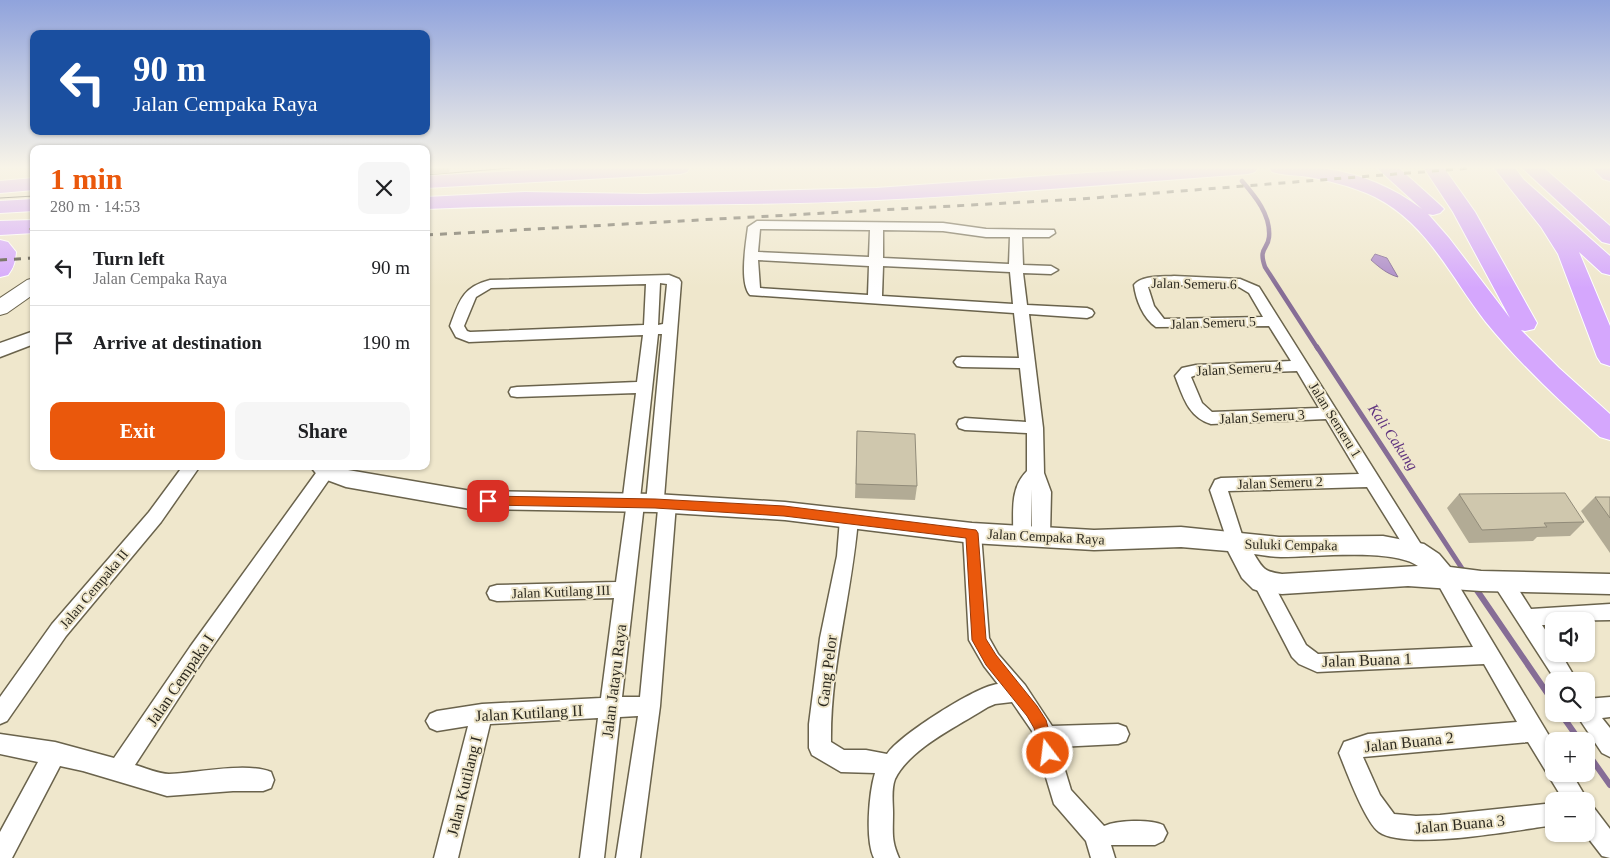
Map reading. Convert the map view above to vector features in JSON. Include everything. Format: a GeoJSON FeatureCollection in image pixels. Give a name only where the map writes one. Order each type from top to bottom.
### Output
{"type":"FeatureCollection","features":[{"type":"Feature","properties":{"kind":"highway"},"geometry":{"type":"LineString","coordinates":[[1407,208],[1419,217],[1434,233],[1495,315],[1531,356],[1610,430]]}},
{"type":"Feature","properties":{"kind":"highway"},"geometry":{"type":"LineString","coordinates":[[1432,208],[1525,323],[1544,344],[1610,407]]}},
{"type":"Feature","properties":{"kind":"highway"},"geometry":{"type":"LineString","coordinates":[[1461,208],[1525,323]]}},
{"type":"Feature","properties":{"kind":"highway"},"geometry":{"type":"LineString","coordinates":[[1540,208],[1569,254],[1610,357]]}},
{"type":"Feature","properties":{"kind":"highway"},"geometry":{"type":"LineString","coordinates":[[1553,208],[1610,268]]}},
{"type":"Feature","properties":{"kind":"highway"},"geometry":{"type":"LineString","coordinates":[[1569,208],[1610,237]]}},
{"type":"Feature","properties":{"kind":"highway"},"geometry":{"type":"LineString","coordinates":[[0,228],[30,226]]}},
{"type":"Feature","properties":{"kind":"highway"},"geometry":{"type":"LineString","coordinates":[[0,247],[5,252],[4,263],[0,270]]}},
{"type":"Feature","properties":{"kind":"main road"},"geometry":{"type":"LineString","coordinates":[[0,295],[30,274]]}},
{"type":"Feature","properties":{"kind":"main road"},"geometry":{"type":"LineString","coordinates":[[0,308],[30,287]]}},
{"type":"Feature","properties":{"kind":"street"},"geometry":{"type":"LineString","coordinates":[[1049,233],[986,233],[943,227],[757,225],[754,227],[751,256],[753,290],[755,292],[1087,313]]}},
{"type":"Feature","properties":{"kind":"street"},"geometry":{"type":"LineString","coordinates":[[875,300],[877,226]]}},
{"type":"Feature","properties":{"kind":"street"},"geometry":{"type":"LineString","coordinates":[[1016,234],[1016,269],[1035,428],[1036,473],[1042,492],[1029,528]]}},
{"type":"Feature","properties":{"kind":"street"},"geometry":{"type":"LineString","coordinates":[[751,256],[1051,270]]}},
{"type":"Feature","properties":{"kind":"street"},"geometry":{"type":"LineString","coordinates":[[628,858],[650,706],[645,387],[674,282],[669,279],[490,284],[479,286],[472,292],[457,326],[461,334],[469,337],[660,330]]}},
{"type":"Feature","properties":{"kind":"street"},"geometry":{"type":"LineString","coordinates":[[647,504],[660,330],[653,280]]}},
{"type":"Feature","properties":{"kind":"street","name":"Jalan Semeru 6"},"geometry":{"type":"LineString","coordinates":[[1155,320],[1141,291],[1141,285],[1145,282],[1166,280],[1240,283],[1254,290]]}},
{"type":"Feature","properties":{"kind":"street","name":"Jalan Semeru 1"},"geometry":{"type":"LineString","coordinates":[[1254,290],[1416,551]]}},
{"type":"Feature","properties":{"kind":"street","name":"Jalan Semeru 5"},"geometry":{"type":"LineString","coordinates":[[1155,320],[1167,325],[1272,321]]}},
{"type":"Feature","properties":{"kind":"street"},"geometry":{"type":"LineString","coordinates":[[0,350],[30,339]]}},
{"type":"Feature","properties":{"kind":"street"},"geometry":{"type":"LineString","coordinates":[[962,362],[1028,363]]}},
{"type":"Feature","properties":{"kind":"street","name":"Jalan Semeru 4"},"geometry":{"type":"LineString","coordinates":[[1197,408],[1183,376],[1187,372],[1302,366]]}},
{"type":"Feature","properties":{"kind":"street"},"geometry":{"type":"LineString","coordinates":[[517,392],[645,387]]}},
{"type":"Feature","properties":{"kind":"street","name":"Jalan Semeru 3"},"geometry":{"type":"LineString","coordinates":[[1197,408],[1207,417],[1216,419],[1332,413]]}},
{"type":"Feature","properties":{"kind":"street"},"geometry":{"type":"LineString","coordinates":[[965,424],[1035,428]]}},
{"type":"Feature","properties":{"kind":"street","name":"Jalan Cempaka II"},"geometry":{"type":"LineString","coordinates":[[0,714],[59,630],[154,517],[189,470]]}},
{"type":"Feature","properties":{"kind":"street","name":"Jalan Cempaka I"},"geometry":{"type":"LineString","coordinates":[[119,770],[323,470]]}},
{"type":"Feature","properties":{"kind":"street","name":"Jalan Cempaka Raya"},"geometry":{"type":"LineString","coordinates":[[326,470],[346,478],[471,500],[647,504],[784,511],[972,533],[1029,528],[1094,540],[1181,537],[1214,539],[1236,544]]}},
{"type":"Feature","properties":{"kind":"street"},"geometry":{"type":"LineString","coordinates":[[1029,528],[1025,484],[1036,473]]}},
{"type":"Feature","properties":{"kind":"street","name":"Jalan Semeru 2"},"geometry":{"type":"LineString","coordinates":[[1236,544],[1219,488],[1221,485],[1372,480]]}},
{"type":"Feature","properties":{"kind":"street","name":"Jalan Jatayu Raya"},"geometry":{"type":"LineString","coordinates":[[592,858],[625,590],[647,504]]}},
{"type":"Feature","properties":{"kind":"street","name":"Gang Pelor"},"geometry":{"type":"LineString","coordinates":[[849,519],[846,556],[830,638],[820,724],[820,748],[841,760],[866,761],[892,766]]}},
{"type":"Feature","properties":{"kind":"street"},"geometry":{"type":"LineString","coordinates":[[972,533],[979,640],[991,660],[1018,692],[1041,726],[1062,796],[1096,835],[1104,858]]}},
{"type":"Feature","properties":{"kind":"street","name":"Suluki Cempaka"},"geometry":{"type":"LineString","coordinates":[[1236,544],[1279,548],[1383,546],[1416,551]]}},
{"type":"Feature","properties":{"kind":"street","name":"Suluki Cempaka"},"geometry":{"type":"LineString","coordinates":[[1236,544],[1251,571],[1262,582]]}},
{"type":"Feature","properties":{"kind":"street"},"geometry":{"type":"LineString","coordinates":[[1416,551],[1430,561],[1471,580],[1527,618],[1560,672]]}},
{"type":"Feature","properties":{"kind":"street"},"geometry":{"type":"LineString","coordinates":[[1262,582],[1282,584],[1382,576],[1610,584]]}},
{"type":"Feature","properties":{"kind":"street"},"geometry":{"type":"LineString","coordinates":[[1471,580],[1487,655],[1545,751]]}},
{"type":"Feature","properties":{"kind":"street","name":"Jalan Buana 1"},"geometry":{"type":"LineString","coordinates":[[1262,582],[1299,651],[1306,658],[1317,663],[1487,655]]}},
{"type":"Feature","properties":{"kind":"street","name":"Jalan Kutilang III"},"geometry":{"type":"LineString","coordinates":[[497,593],[625,590]]}},
{"type":"Feature","properties":{"kind":"street"},"geometry":{"type":"LineString","coordinates":[[1527,618],[1610,612]]}},
{"type":"Feature","properties":{"kind":"street"},"geometry":{"type":"LineString","coordinates":[[886,858],[881,847],[882,789],[885,775],[892,766],[915,741],[981,700],[993,694],[1018,692]]}},
{"type":"Feature","properties":{"kind":"street","name":"Jalan Kutilang II"},"geometry":{"type":"LineString","coordinates":[[437,720],[482,714],[650,706]]}},
{"type":"Feature","properties":{"kind":"street"},"geometry":{"type":"LineString","coordinates":[[1595,708],[1610,707]]}},
{"type":"Feature","properties":{"kind":"street","name":"Jalan Kutilang I"},"geometry":{"type":"LineString","coordinates":[[446,858],[482,714]]}},
{"type":"Feature","properties":{"kind":"street"},"geometry":{"type":"LineString","coordinates":[[1593,722],[1610,746]]}},
{"type":"Feature","properties":{"kind":"street","name":"Jalan Buana 2"},"geometry":{"type":"LineString","coordinates":[[1376,809],[1350,753],[1352,749],[1368,745],[1532,731]]}},
{"type":"Feature","properties":{"kind":"street"},"geometry":{"type":"LineString","coordinates":[[1043,737],[1118,734]]}},
{"type":"Feature","properties":{"kind":"street"},"geometry":{"type":"LineString","coordinates":[[0,744],[55,753],[167,785],[234,780],[263,780]]}},
{"type":"Feature","properties":{"kind":"street"},"geometry":{"type":"LineString","coordinates":[[0,856],[55,753]]}},
{"type":"Feature","properties":{"kind":"street","name":"Jalan Buana 3"},"geometry":{"type":"LineString","coordinates":[[1376,809],[1382,821],[1388,825],[1403,829],[1545,815]]}},
{"type":"Feature","properties":{"kind":"street"},"geometry":{"type":"LineString","coordinates":[[1595,828],[1610,848]]}},
{"type":"Feature","properties":{"kind":"street"},"geometry":{"type":"LineString","coordinates":[[1112,834],[1155,833]]}},
{"type":"Feature","properties":{"kind":"shaded area"},"geometry":{"type":"Polygon","coordinates":[[[1375,254],[1387,258],[1398,277],[1380,268],[1371,260],[1375,254]]]}},
{"type":"Feature","properties":{"kind":"building"},"geometry":{"type":"Polygon","coordinates":[[[857,431],[915,434],[917,486],[856,484],[857,431]]]}},
{"type":"Feature","properties":{"kind":"building"},"geometry":{"type":"Polygon","coordinates":[[[1565,493],[1584,522],[1544,523],[1547,527],[1482,530],[1459,494],[1565,493]]]}},
{"type":"Feature","properties":{"kind":"building"},"geometry":{"type":"Polygon","coordinates":[[[1595,497],[1610,497],[1610,518],[1595,497]]]}},
{"type":"Feature","properties":{"kind":"waterway","name":"Kali Cakung"},"geometry":{"type":"LineString","coordinates":[[1262,208],[1269,229],[1268,241],[1263,252],[1265,267],[1318,349]]}},
{"type":"Feature","properties":{"kind":"waterway","name":"Kali Cakung"},"geometry":{"type":"LineString","coordinates":[[1317,347],[1465,573]]}},
{"type":"Feature","properties":{"kind":"waterway","name":"Kali Cakung"},"geometry":{"type":"LineString","coordinates":[[1474,586],[1545,690]]}},
{"type":"Feature","properties":{"kind":"waterway","name":"Kali Cakung"},"geometry":{"type":"LineString","coordinates":[[1567,722],[1574,732]]}},
{"type":"Feature","properties":{"kind":"waterway","name":"Kali Cakung"},"geometry":{"type":"LineString","coordinates":[[1595,764],[1610,785]]}},
{"type":"Feature","properties":{"kind":"railway"},"geometry":{"type":"LineString","coordinates":[[430,235],[916,208]]}},
{"type":"Feature","properties":{"kind":"railway"},"geometry":{"type":"LineString","coordinates":[[0,260],[30,258]]}},
{"type":"Feature","properties":{"kind":"route"},"geometry":{"type":"LineString","coordinates":[[488,501],[655,504],[784,511],[972,533],[979,640],[991,660],[1032,711],[1041,726],[1048,753]]}}]}
